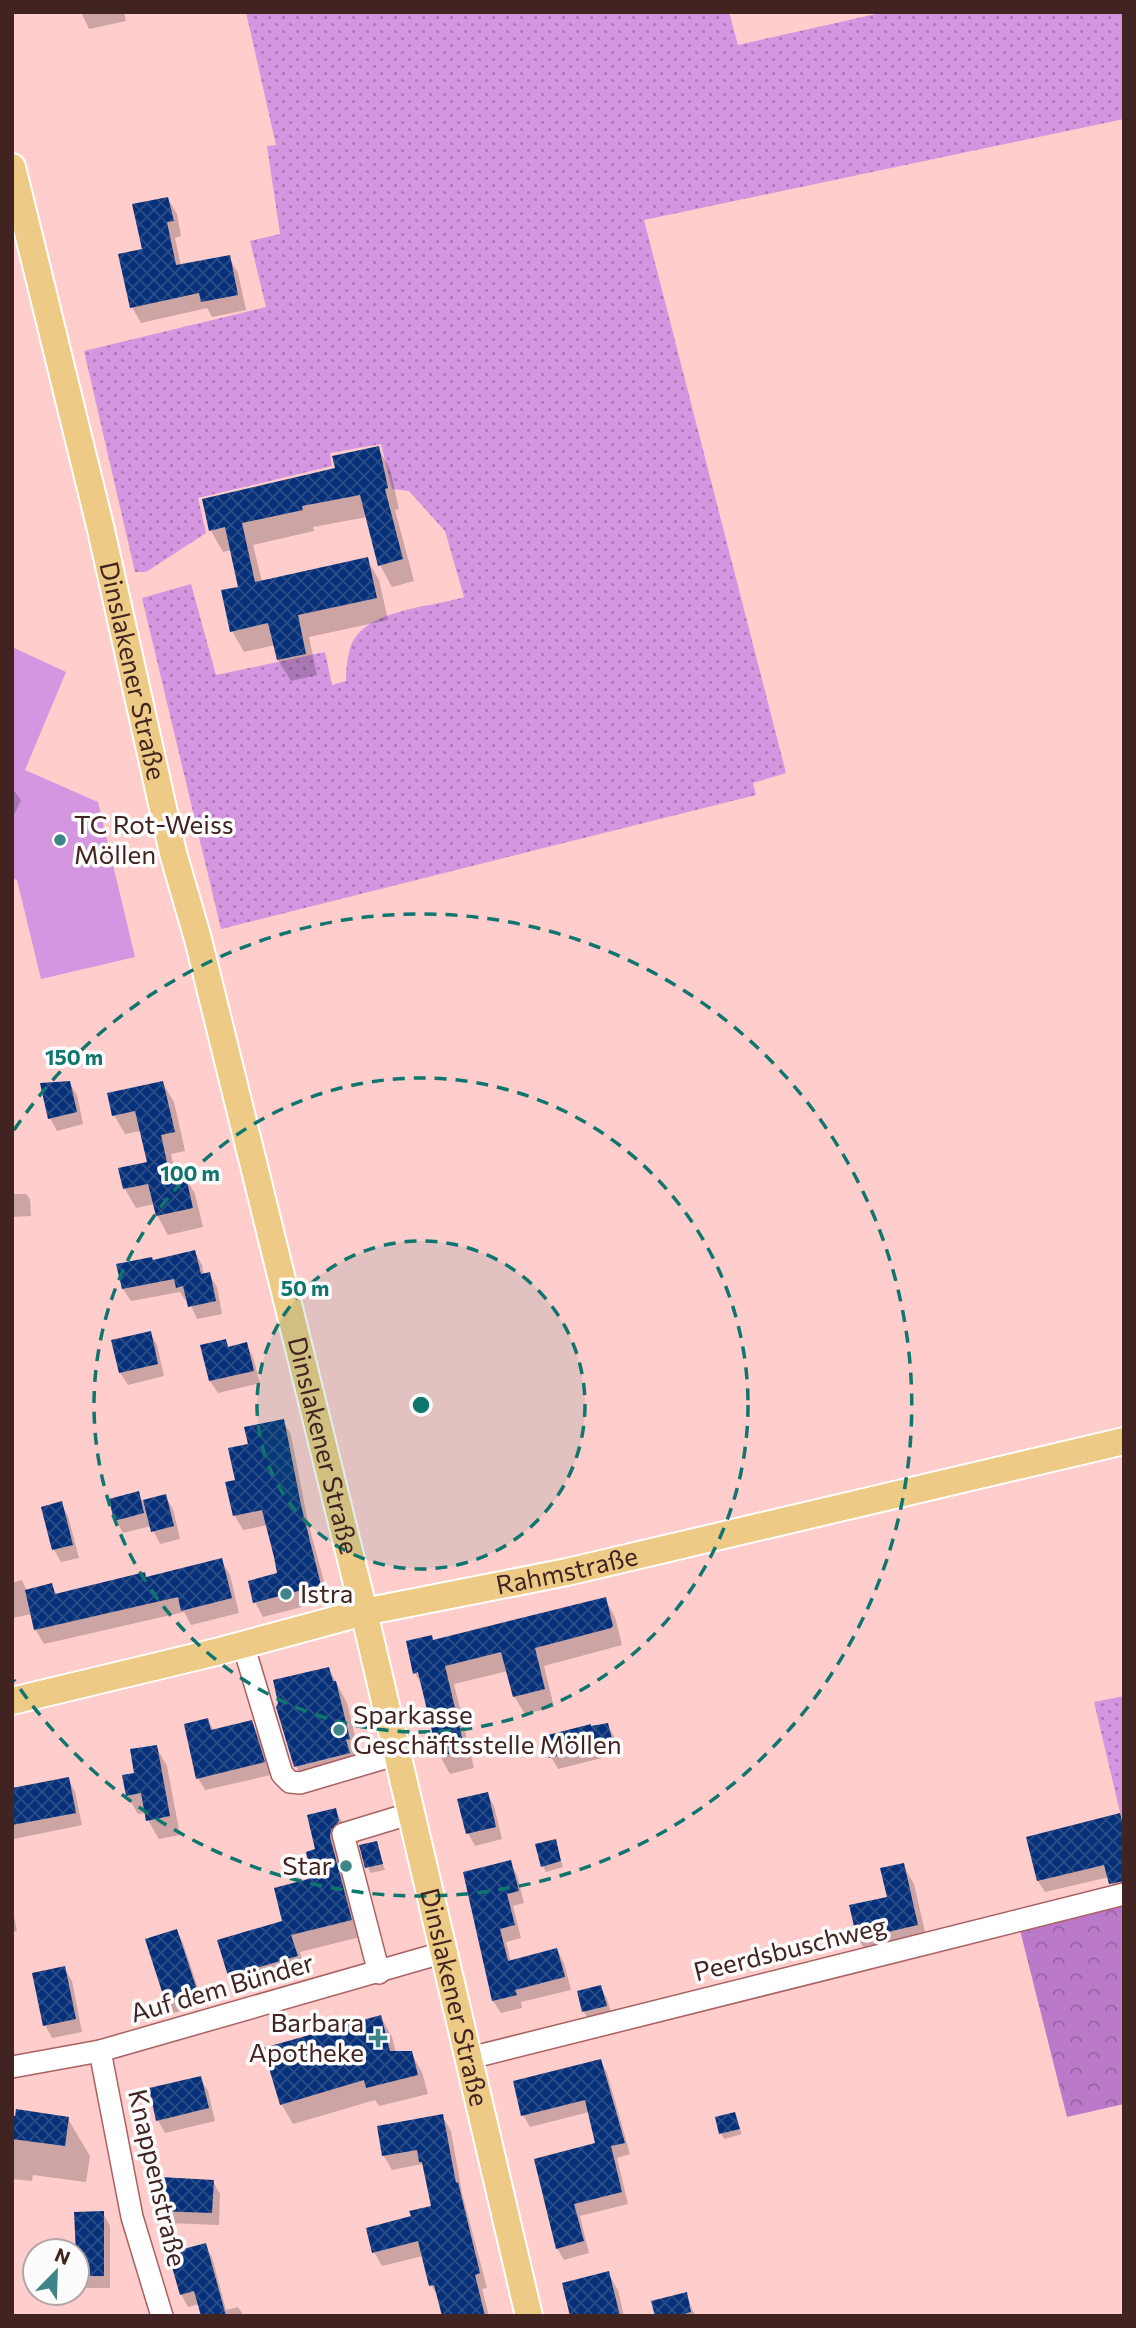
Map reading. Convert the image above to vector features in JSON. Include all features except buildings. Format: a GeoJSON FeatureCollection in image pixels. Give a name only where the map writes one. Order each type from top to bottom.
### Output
{"type":"FeatureCollection","features":[{"type":"Feature","properties":{"kind":"main road","name":"Dinslakener Straße"},"geometry":{"type":"LineString","coordinates":[[12,167],[101,530],[173,853],[205,966],[364,1612],[529,2316]]}},
{"type":"Feature","properties":{"kind":"main road","name":"Rahmstraße"},"geometry":{"type":"LineString","coordinates":[[12,1701],[364,1612],[567,1572],[1124,1441]]}},
{"type":"Feature","properties":{"kind":"street"},"geometry":{"type":"LineString","coordinates":[[243,1644],[282,1774],[290,1782],[300,1783],[398,1754]]}},
{"type":"Feature","properties":{"kind":"street"},"geometry":{"type":"LineString","coordinates":[[379,1973],[343,1834],[412,1812]]}},
{"type":"Feature","properties":{"kind":"street","name":"Peerdsbuschweg"},"geometry":{"type":"LineString","coordinates":[[470,2058],[1124,1894]]}},
{"type":"Feature","properties":{"kind":"street","name":"Auf dem Bünder"},"geometry":{"type":"LineString","coordinates":[[12,2067],[100,2051],[445,1952]]}},
{"type":"Feature","properties":{"kind":"street","name":"Knappenstraße"},"geometry":{"type":"LineString","coordinates":[[100,2051],[132,2217],[162,2316]]}},
{"type":"Feature","properties":{"kind":"shaded area"},"geometry":{"type":"Polygon","coordinates":[[[246,12],[729,12],[738,45],[885,12],[1124,12],[1124,119],[644,220],[786,773],[753,783],[756,795],[221,929],[142,598],[191,584],[216,675],[325,652],[332,685],[346,681],[350,649],[357,636],[368,626],[398,612],[464,597],[445,531],[409,491],[392,489],[381,444],[330,453],[332,466],[198,498],[206,533],[146,572],[135,572],[84,351],[266,307],[250,241],[280,234],[267,146],[276,145],[246,12]]]}},
{"type":"Feature","properties":{"kind":"shaded area","name":"TC Rot-Weiss Möllen"},"geometry":{"type":"Polygon","coordinates":[[[12,647],[66,672],[25,770],[98,802],[135,957],[41,979],[17,880],[12,878],[12,647]]]}},
{"type":"Feature","properties":{"kind":"shaded area"},"geometry":{"type":"Polygon","coordinates":[[[1124,1696],[1124,1829],[1094,1702],[1124,1696]]]}},
{"type":"Feature","properties":{"kind":"green space"},"geometry":{"type":"Polygon","coordinates":[[[1124,1903],[1124,2104],[1067,2117],[1020,1930],[1124,1903]]]}},
{"type":"Feature","properties":{"kind":"place","name":"TC Rot-Weiss Möllen"},"geometry":{"type":"Point","coordinates":[60,840]}},
{"type":"Feature","properties":{"kind":"place","name":"Istra"},"geometry":{"type":"Point","coordinates":[286,1594]}},
{"type":"Feature","properties":{"kind":"place","name":"Sparkasse Geschäftsstelle Möllen"},"geometry":{"type":"Point","coordinates":[339,1730]}},
{"type":"Feature","properties":{"kind":"place","name":"Star"},"geometry":{"type":"Point","coordinates":[346,1866]}},
{"type":"Feature","properties":{"kind":"place","name":"Barbara Apotheke"},"geometry":{"type":"Point","coordinates":[378,2038]}}]}
